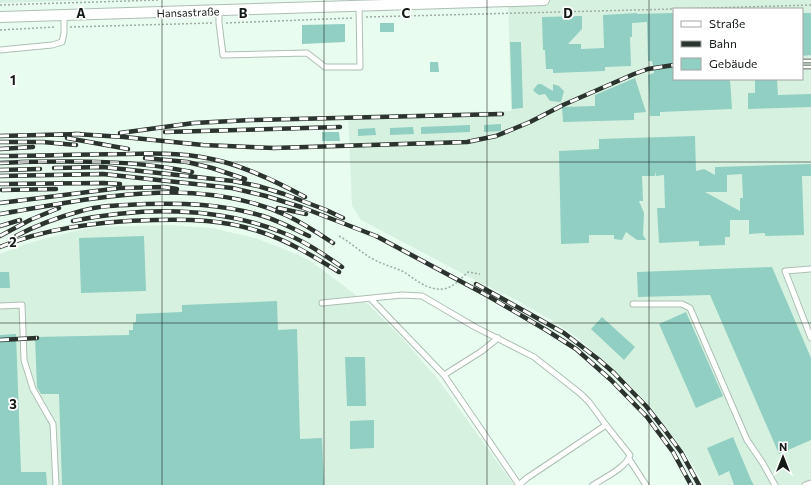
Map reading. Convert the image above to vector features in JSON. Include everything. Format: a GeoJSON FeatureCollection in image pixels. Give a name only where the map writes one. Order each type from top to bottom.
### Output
{"type":"FeatureCollection","features":[{"type":"Feature","properties":{"kind":"street","name":"Hansastraße"},"geometry":{"type":"LineString","coordinates":[[0,17],[544,0]]}},
{"type":"Feature","properties":{"kind":"lane"},"geometry":{"type":"LineString","coordinates":[[219,11],[223,55],[307,53],[325,67],[360,67],[359,6]]}},
{"type":"Feature","properties":{"kind":"lane"},"geometry":{"type":"LineString","coordinates":[[0,50],[52,45],[62,42],[64,15]]}},
{"type":"Feature","properties":{"kind":"lane"},"geometry":{"type":"LineString","coordinates":[[811,269],[785,270],[803,321],[811,338]]}},
{"type":"Feature","properties":{"kind":"lane"},"geometry":{"type":"LineString","coordinates":[[322,303],[402,295],[422,296],[475,327],[534,357],[589,402],[606,426],[630,455],[629,459],[646,485]]}},
{"type":"Feature","properties":{"kind":"lane"},"geometry":{"type":"LineString","coordinates":[[371,299],[444,375],[519,485],[606,426]]}},
{"type":"Feature","properties":{"kind":"lane"},"geometry":{"type":"LineString","coordinates":[[633,304],[682,304],[690,308],[747,440],[775,485]]}},
{"type":"Feature","properties":{"kind":"lane"},"geometry":{"type":"LineString","coordinates":[[0,306],[22,305],[24,360],[33,389],[53,424],[56,485]]}},
{"type":"Feature","properties":{"kind":"lane"},"geometry":{"type":"LineString","coordinates":[[444,375],[482,351],[498,338]]}},
{"type":"Feature","properties":{"kind":"lane"},"geometry":{"type":"LineString","coordinates":[[593,485],[624,465],[629,459]]}},
{"type":"Feature","properties":{"kind":"lane"},"geometry":{"type":"LineString","coordinates":[[805,485],[811,483]]}},
{"type":"Feature","properties":{"kind":"path"},"geometry":{"type":"LineString","coordinates":[[0,5],[159,0]]}},
{"type":"Feature","properties":{"kind":"path"},"geometry":{"type":"LineString","coordinates":[[710,8],[811,5]]}},
{"type":"Feature","properties":{"kind":"path"},"geometry":{"type":"LineString","coordinates":[[0,30],[673,9]]}},
{"type":"Feature","properties":{"kind":"path"},"geometry":{"type":"LineString","coordinates":[[339,236],[350,242],[362,253],[376,261],[395,267],[428,286],[437,289],[453,286],[468,272],[480,274]]}},
{"type":"Feature","properties":{"kind":"shaded area"},"geometry":{"type":"Polygon","coordinates":[[[0,0],[91,0],[0,3],[0,0]]]}},
{"type":"Feature","properties":{"kind":"shaded area"},"geometry":{"type":"Polygon","coordinates":[[[811,0],[811,485],[704,485],[687,456],[651,407],[629,384],[578,338],[520,302],[361,220],[352,206],[348,115],[511,111],[508,1],[811,0]]]}},
{"type":"Feature","properties":{"kind":"shaded area"},"geometry":{"type":"Polygon","coordinates":[[[169,225],[212,228],[255,238],[309,260],[344,286],[371,307],[402,338],[437,378],[514,485],[0,485],[0,254],[25,244],[96,227],[169,225]]]}},
{"type":"Feature","properties":{"kind":"building"},"geometry":{"type":"Polygon","coordinates":[[[673,13],[673,80],[730,80],[732,109],[660,112],[660,116],[650,116],[648,75],[654,73],[654,70],[666,65],[653,66],[652,61],[648,61],[647,22],[632,23],[632,37],[630,37],[631,66],[605,67],[605,71],[553,73],[553,69],[546,69],[545,50],[543,50],[542,17],[582,16],[582,29],[568,44],[581,44],[581,49],[604,48],[603,15],[673,13]]]}},
{"type":"Feature","properties":{"kind":"building"},"geometry":{"type":"Polygon","coordinates":[[[803,13],[811,13],[811,55],[803,56],[803,13]]]}},
{"type":"Feature","properties":{"kind":"building"},"geometry":{"type":"Polygon","coordinates":[[[380,23],[394,23],[394,32],[380,32],[380,23]]]}},
{"type":"Feature","properties":{"kind":"building"},"geometry":{"type":"Polygon","coordinates":[[[345,24],[345,42],[302,44],[302,25],[345,24]]]}},
{"type":"Feature","properties":{"kind":"building"},"geometry":{"type":"Polygon","coordinates":[[[510,42],[521,42],[523,108],[512,109],[510,42]]]}},
{"type":"Feature","properties":{"kind":"building"},"geometry":{"type":"Polygon","coordinates":[[[430,62],[438,62],[439,72],[430,72],[430,62]]]}},
{"type":"Feature","properties":{"kind":"building"},"geometry":{"type":"Polygon","coordinates":[[[635,78],[646,112],[634,113],[634,120],[563,122],[562,107],[595,106],[595,95],[635,78]]]}},
{"type":"Feature","properties":{"kind":"building"},"geometry":{"type":"Polygon","coordinates":[[[755,80],[777,80],[778,95],[811,94],[811,107],[748,109],[748,93],[755,93],[755,80]]]}},
{"type":"Feature","properties":{"kind":"building"},"geometry":{"type":"Polygon","coordinates":[[[538,84],[541,84],[553,91],[553,84],[559,86],[564,91],[561,102],[550,101],[545,94],[539,95],[536,93],[533,90],[538,84]]]}},
{"type":"Feature","properties":{"kind":"building"},"geometry":{"type":"Polygon","coordinates":[[[501,124],[501,131],[484,132],[484,125],[501,124]]]}},
{"type":"Feature","properties":{"kind":"building"},"geometry":{"type":"Polygon","coordinates":[[[470,125],[470,132],[421,134],[421,127],[470,125]]]}},
{"type":"Feature","properties":{"kind":"building"},"geometry":{"type":"Polygon","coordinates":[[[413,127],[414,134],[390,135],[390,128],[413,127]]]}},
{"type":"Feature","properties":{"kind":"building"},"geometry":{"type":"Polygon","coordinates":[[[375,128],[376,135],[358,136],[358,129],[375,128]]]}},
{"type":"Feature","properties":{"kind":"building"},"geometry":{"type":"Polygon","coordinates":[[[322,132],[339,132],[340,141],[322,141],[322,132]]]}},
{"type":"Feature","properties":{"kind":"building"},"geometry":{"type":"Polygon","coordinates":[[[695,136],[696,171],[704,169],[715,175],[715,167],[811,164],[811,176],[802,176],[804,235],[765,236],[765,233],[749,234],[749,220],[730,220],[730,237],[725,237],[725,245],[699,246],[699,241],[659,243],[657,208],[665,208],[664,175],[656,176],[656,171],[655,176],[642,176],[643,201],[639,201],[644,213],[643,235],[646,240],[637,240],[626,232],[622,240],[614,239],[614,235],[589,235],[589,243],[561,244],[559,151],[599,149],[599,139],[695,136]],[[742,174],[727,175],[727,192],[705,192],[740,211],[740,198],[743,198],[742,174]]]}},
{"type":"Feature","properties":{"kind":"building"},"geometry":{"type":"Polygon","coordinates":[[[144,236],[146,291],[81,293],[79,238],[144,236]]]}},
{"type":"Feature","properties":{"kind":"building"},"geometry":{"type":"Polygon","coordinates":[[[772,267],[811,358],[811,440],[779,454],[710,295],[638,297],[637,272],[772,267]]]}},
{"type":"Feature","properties":{"kind":"building"},"geometry":{"type":"Polygon","coordinates":[[[0,272],[9,272],[10,288],[0,288],[0,272]]]}},
{"type":"Feature","properties":{"kind":"building"},"geometry":{"type":"Polygon","coordinates":[[[277,301],[278,330],[297,329],[300,439],[322,438],[324,485],[62,485],[59,394],[41,394],[37,387],[35,337],[129,335],[129,330],[133,330],[133,323],[136,322],[136,314],[182,312],[182,305],[277,301]]]}},
{"type":"Feature","properties":{"kind":"building"},"geometry":{"type":"Polygon","coordinates":[[[686,312],[723,396],[696,408],[659,324],[686,312]]]}},
{"type":"Feature","properties":{"kind":"building"},"geometry":{"type":"Polygon","coordinates":[[[602,317],[635,347],[624,360],[591,329],[602,317]]]}},
{"type":"Feature","properties":{"kind":"building"},"geometry":{"type":"Polygon","coordinates":[[[16,334],[21,472],[46,472],[47,485],[0,485],[0,335],[16,334]]]}},
{"type":"Feature","properties":{"kind":"building"},"geometry":{"type":"Polygon","coordinates":[[[345,357],[365,357],[366,406],[347,406],[345,357]]]}},
{"type":"Feature","properties":{"kind":"building"},"geometry":{"type":"Polygon","coordinates":[[[374,420],[374,448],[350,449],[350,421],[374,420]]]}},
{"type":"Feature","properties":{"kind":"building"},"geometry":{"type":"Polygon","coordinates":[[[733,437],[754,485],[734,485],[729,471],[719,476],[707,448],[733,437]]]}},
{"type":"Feature","properties":{"kind":"railway"},"geometry":{"type":"LineString","coordinates":[[803,61],[811,61]]}},
{"type":"Feature","properties":{"kind":"railway"},"geometry":{"type":"LineString","coordinates":[[75,134],[124,137],[203,145],[274,148],[467,142],[496,136],[634,74],[648,69],[673,65]]}},
{"type":"Feature","properties":{"kind":"railway"},"geometry":{"type":"LineString","coordinates":[[803,67],[811,67]]}},
{"type":"Feature","properties":{"kind":"railway"},"geometry":{"type":"LineString","coordinates":[[120,133],[194,123],[251,120],[502,114]]}},
{"type":"Feature","properties":{"kind":"railway"},"geometry":{"type":"LineString","coordinates":[[165,132],[340,127]]}},
{"type":"Feature","properties":{"kind":"railway"},"geometry":{"type":"LineString","coordinates":[[0,136],[80,134]]}},
{"type":"Feature","properties":{"kind":"railway"},"geometry":{"type":"LineString","coordinates":[[67,138],[128,149]]}},
{"type":"Feature","properties":{"kind":"railway"},"geometry":{"type":"LineString","coordinates":[[0,142],[43,142],[76,145]]}},
{"type":"Feature","properties":{"kind":"railway"},"geometry":{"type":"LineString","coordinates":[[0,149],[33,147]]}},
{"type":"Feature","properties":{"kind":"railway"},"geometry":{"type":"LineString","coordinates":[[0,156],[176,154],[200,157],[224,162],[256,173],[305,197]]}},
{"type":"Feature","properties":{"kind":"railway"},"geometry":{"type":"LineString","coordinates":[[145,158],[187,162],[212,168],[245,179]]}},
{"type":"Feature","properties":{"kind":"railway"},"geometry":{"type":"LineString","coordinates":[[20,162],[128,163],[192,172]]}},
{"type":"Feature","properties":{"kind":"railway"},"geometry":{"type":"LineString","coordinates":[[0,163],[24,162]]}},
{"type":"Feature","properties":{"kind":"railway"},"geometry":{"type":"LineString","coordinates":[[54,168],[103,167],[233,181],[258,186],[284,194],[343,218]]}},
{"type":"Feature","properties":{"kind":"railway"},"geometry":{"type":"LineString","coordinates":[[0,170],[40,169]]}},
{"type":"Feature","properties":{"kind":"railway"},"geometry":{"type":"LineString","coordinates":[[0,176],[103,174],[232,188],[266,196],[301,207],[376,236],[488,296],[576,349],[611,380],[647,417],[673,452],[691,485]]}},
{"type":"Feature","properties":{"kind":"railway"},"geometry":{"type":"LineString","coordinates":[[0,184],[120,184]]}},
{"type":"Feature","properties":{"kind":"railway"},"geometry":{"type":"LineString","coordinates":[[0,203],[120,188],[164,187],[177,189]]}},
{"type":"Feature","properties":{"kind":"railway"},"geometry":{"type":"LineString","coordinates":[[2,190],[56,189]]}},
{"type":"Feature","properties":{"kind":"railway"},"geometry":{"type":"LineString","coordinates":[[0,214],[72,202],[145,193],[182,193],[218,196],[253,203],[288,216],[333,243]]}},
{"type":"Feature","properties":{"kind":"railway"},"geometry":{"type":"LineString","coordinates":[[16,236],[48,222],[89,209],[145,204],[188,204],[231,208],[272,219],[309,236]]}},
{"type":"Feature","properties":{"kind":"railway"},"geometry":{"type":"LineString","coordinates":[[0,236],[30,220],[59,208]]}},
{"type":"Feature","properties":{"kind":"railway"},"geometry":{"type":"LineString","coordinates":[[278,208],[306,214]]}},
{"type":"Feature","properties":{"kind":"railway"},"geometry":{"type":"LineString","coordinates":[[73,221],[99,216],[152,211],[205,213],[231,217],[256,223],[289,235],[313,248],[342,267]]}},
{"type":"Feature","properties":{"kind":"railway"},"geometry":{"type":"LineString","coordinates":[[0,226],[20,220]]}},
{"type":"Feature","properties":{"kind":"railway"},"geometry":{"type":"LineString","coordinates":[[0,247],[38,234],[76,226],[155,220],[207,221],[232,224],[269,235],[300,249],[339,272]]}},
{"type":"Feature","properties":{"kind":"railway"},"geometry":{"type":"LineString","coordinates":[[476,284],[564,333],[614,373],[646,406],[664,429],[681,452],[699,485]]}},
{"type":"Feature","properties":{"kind":"railway"},"geometry":{"type":"LineString","coordinates":[[0,340],[37,338]]}}]}
